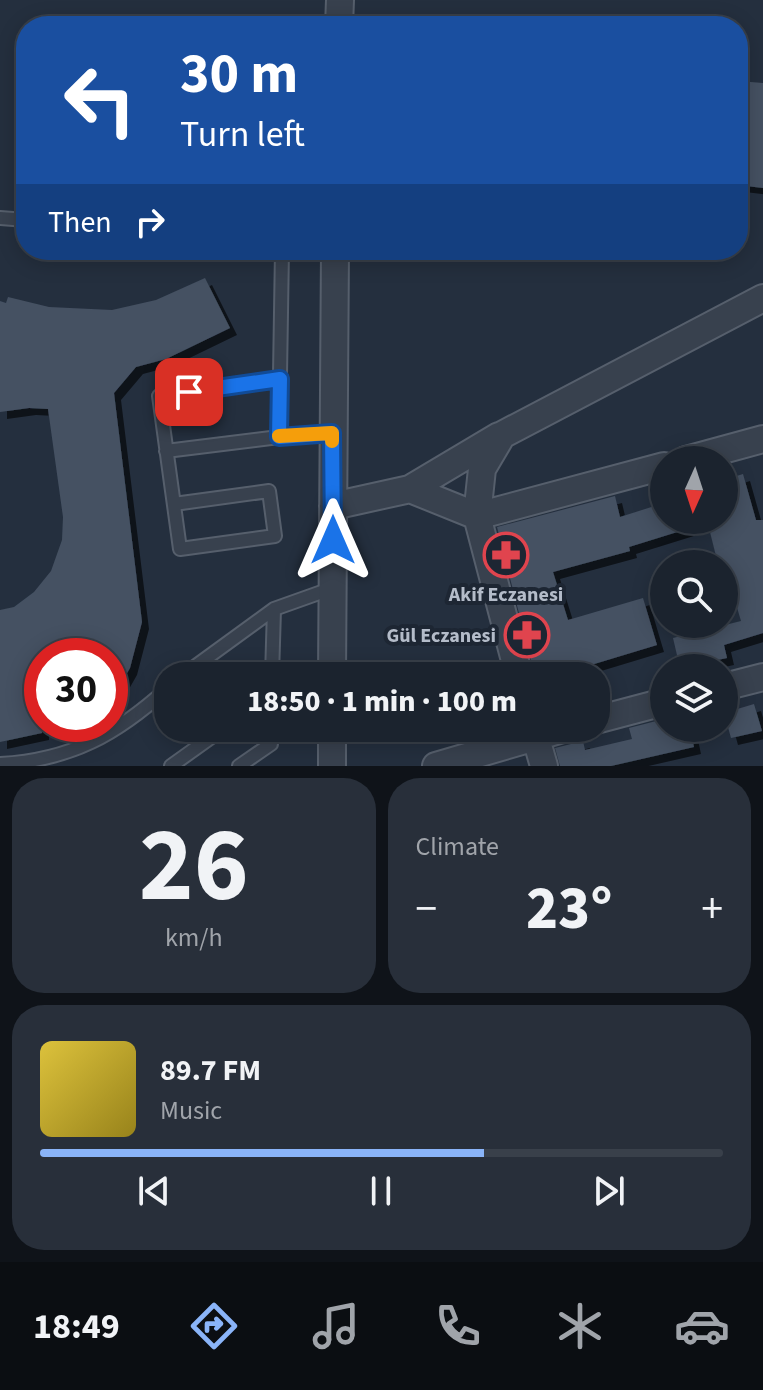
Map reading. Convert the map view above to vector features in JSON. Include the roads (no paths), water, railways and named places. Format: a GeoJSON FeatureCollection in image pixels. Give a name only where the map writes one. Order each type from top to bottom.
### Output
{"type":"FeatureCollection","features":[{"type":"Feature","properties":{"kind":"street"},"geometry":{"type":"LineString","coordinates":[[332,662],[335,260]]}},
{"type":"Feature","properties":{"kind":"street"},"geometry":{"type":"LineString","coordinates":[[333,506],[410,489],[502,435],[763,298]]}},
{"type":"Feature","properties":{"kind":"street"},"geometry":{"type":"LineString","coordinates":[[502,435],[482,469],[477,516],[515,662]]}},
{"type":"Feature","properties":{"kind":"street"},"geometry":{"type":"LineString","coordinates":[[737,446],[763,439]]}},
{"type":"Feature","properties":{"kind":"street"},"geometry":{"type":"LineString","coordinates":[[410,489],[477,516],[650,470]]}},
{"type":"Feature","properties":{"kind":"street"},"geometry":{"type":"LineString","coordinates":[[738,683],[763,677]]}},
{"type":"Feature","properties":{"kind":"street"},"geometry":{"type":"LineString","coordinates":[[610,716],[650,706]]}},
{"type":"Feature","properties":{"kind":"street"},"geometry":{"type":"LineString","coordinates":[[332,742],[332,766]]}},
{"type":"Feature","properties":{"kind":"street"},"geometry":{"type":"LineString","coordinates":[[436,766],[505,742]]}},
{"type":"Feature","properties":{"kind":"street"},"geometry":{"type":"LineString","coordinates":[[537,742],[544,766]]}},
{"type":"Feature","properties":{"kind":"lane"},"geometry":{"type":"LineString","coordinates":[[279,437],[282,260]]}},
{"type":"Feature","properties":{"kind":"lane"},"geometry":{"type":"LineString","coordinates":[[174,504],[269,491],[275,536],[180,549],[159,396],[280,379]]}},
{"type":"Feature","properties":{"kind":"lane"},"geometry":{"type":"LineString","coordinates":[[166,451],[332,433]]}},
{"type":"Feature","properties":{"kind":"lane"},"geometry":{"type":"LineString","coordinates":[[201,662],[274,609],[333,588]]}},
{"type":"Feature","properties":{"kind":"lane"},"geometry":{"type":"LineString","coordinates":[[272,662],[274,609]]}},
{"type":"Feature","properties":{"kind":"lane"},"geometry":{"type":"LineString","coordinates":[[0,764],[64,755],[100,739],[154,700]]}},
{"type":"Feature","properties":{"kind":"lane"},"geometry":{"type":"LineString","coordinates":[[171,766],[204,742]]}},
{"type":"Feature","properties":{"kind":"lane"},"geometry":{"type":"LineString","coordinates":[[239,766],[271,742]]}},
{"type":"Feature","properties":{"kind":"place","name":"Akif Eczanesi"},"geometry":{"type":"Point","coordinates":[506,555]}},
{"type":"Feature","properties":{"kind":"place","name":"Gül Eczanesi"},"geometry":{"type":"Point","coordinates":[527,635]}}]}
